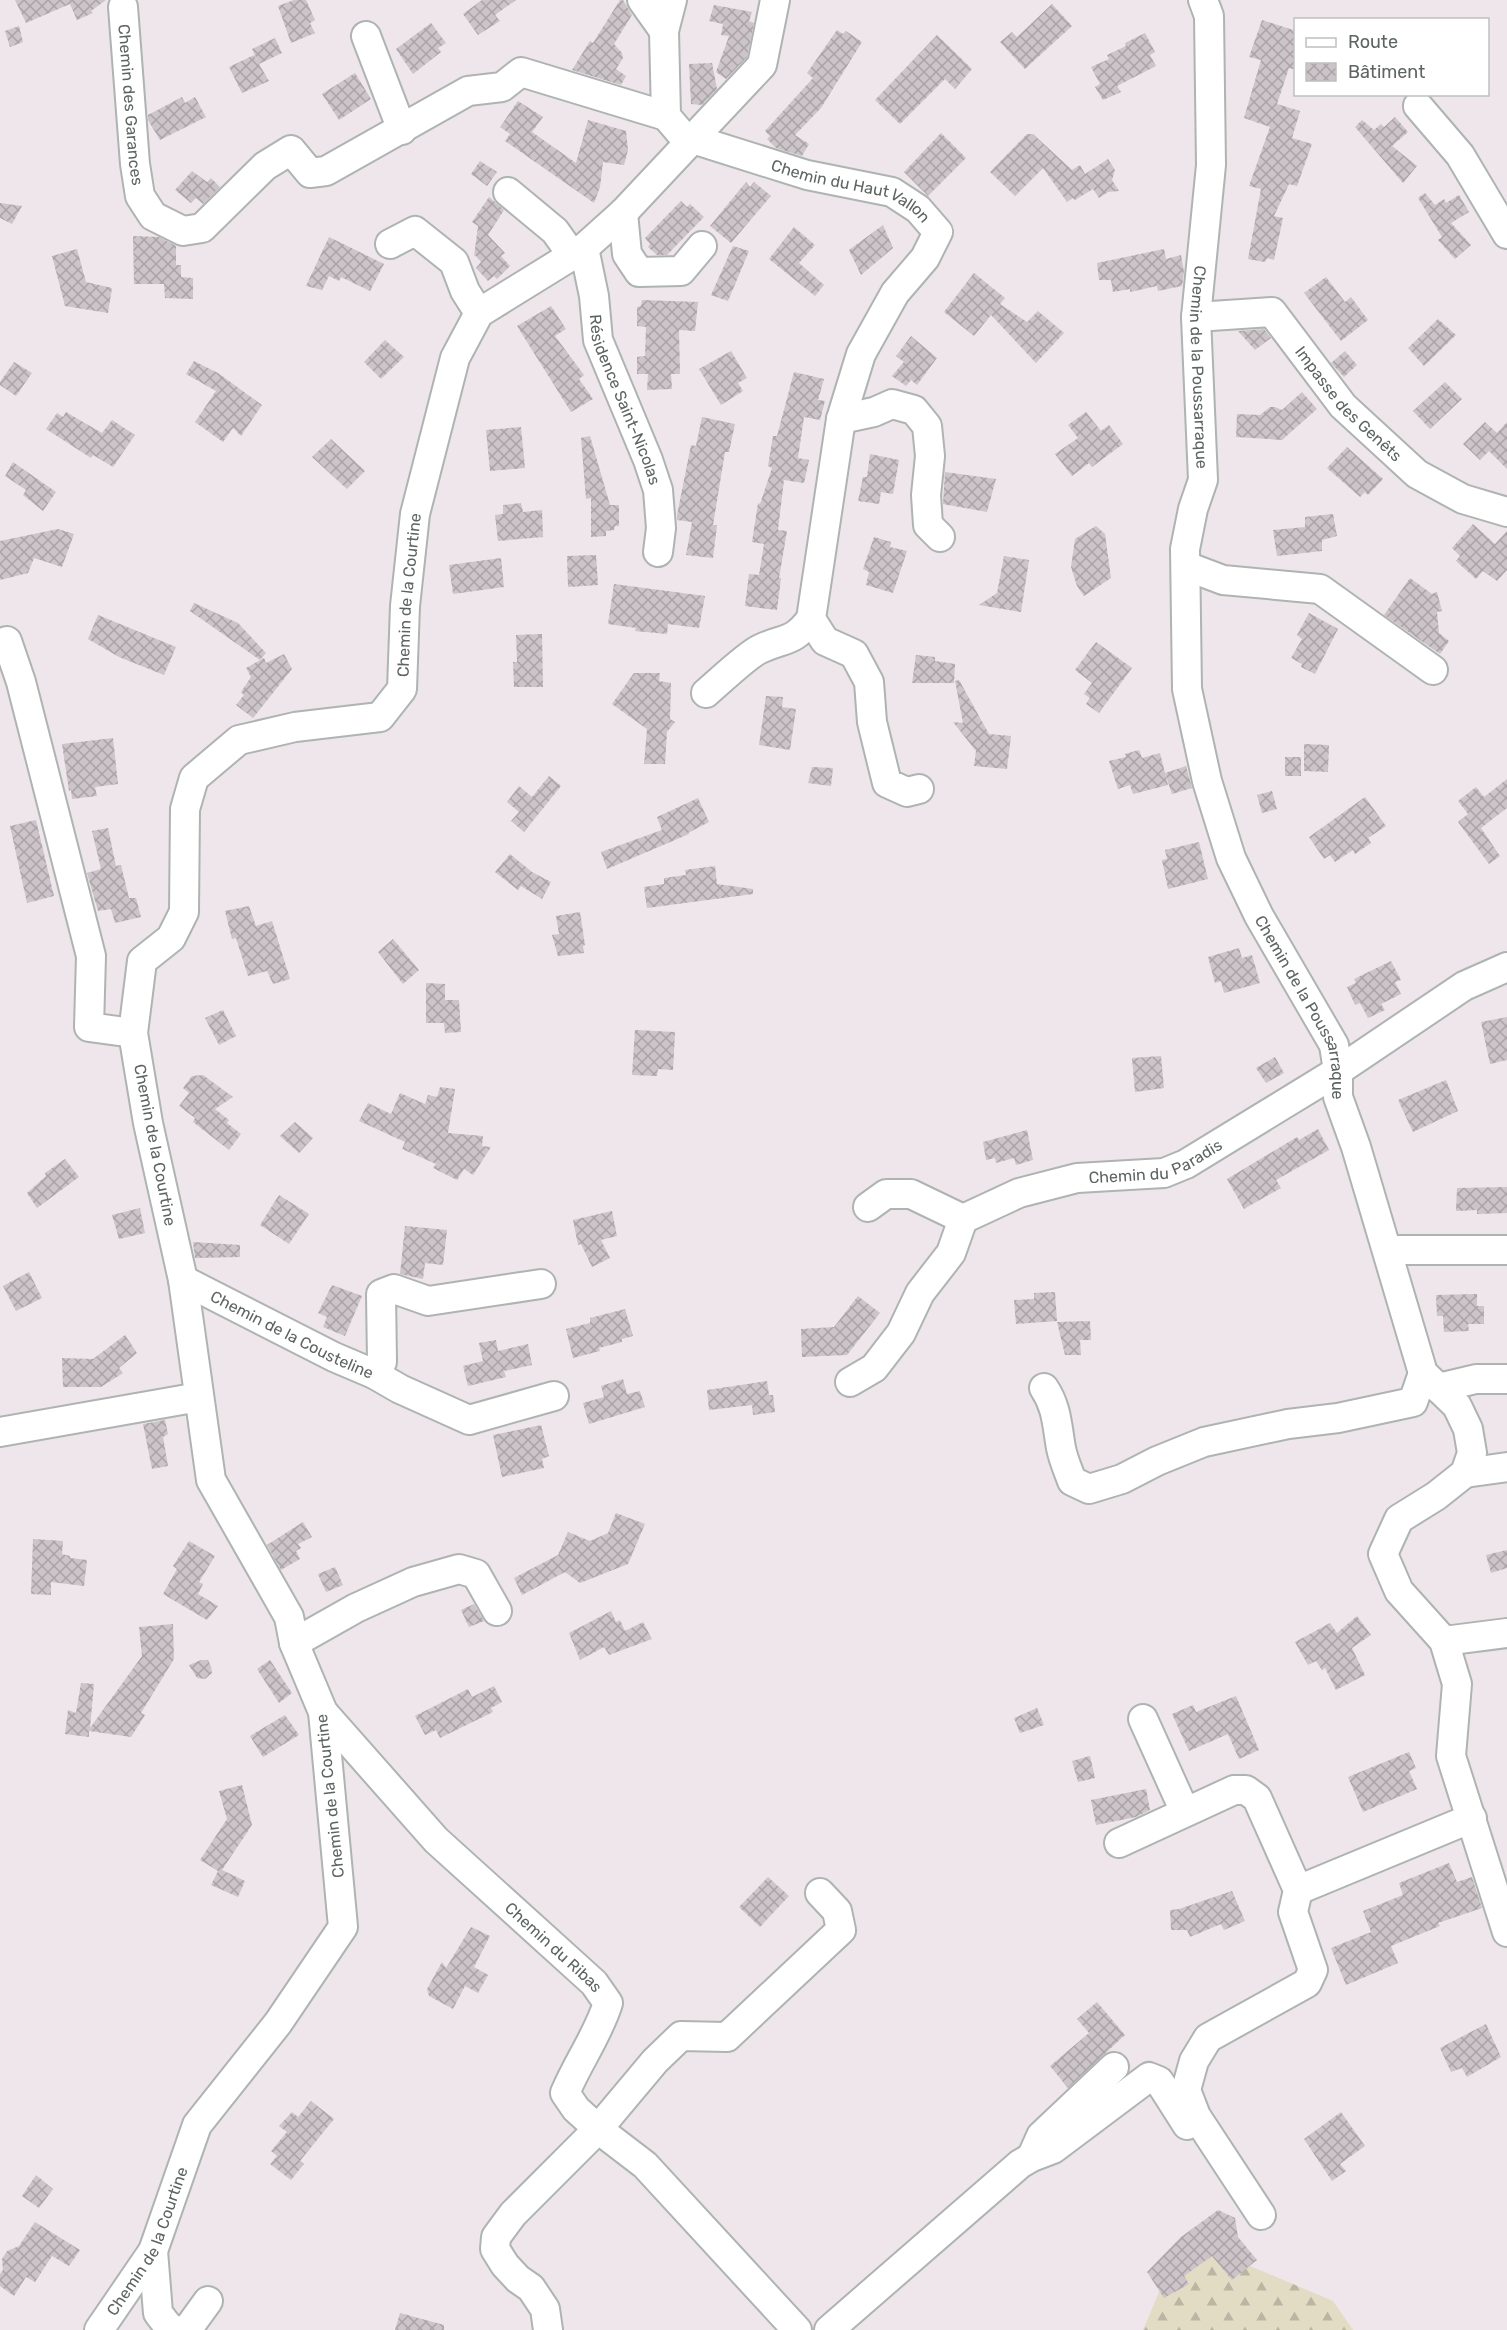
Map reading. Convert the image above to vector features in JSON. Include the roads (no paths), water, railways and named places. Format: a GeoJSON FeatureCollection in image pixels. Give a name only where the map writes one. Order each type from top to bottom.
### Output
{"type":"FeatureCollection","features":[{"type":"Feature","properties":{"kind":"street"},"geometry":{"type":"LineString","coordinates":[[642,0],[664,31]]}},
{"type":"Feature","properties":{"kind":"street"},"geometry":{"type":"LineString","coordinates":[[672,0],[664,31],[666,116],[683,136],[692,139]]}},
{"type":"Feature","properties":{"kind":"street","name":"Chemin de la Courtine"},"geometry":{"type":"LineString","coordinates":[[99,2330],[153,2251],[197,2126],[278,2023],[343,1927],[323,1712],[294,1643],[289,1617],[284,1606],[211,1480],[183,1280],[148,1123],[133,1033],[142,961],[171,938],[184,912],[185,809],[194,778],[239,740],[295,728],[380,717],[402,689],[405,606],[415,514],[455,358],[479,313],[578,251],[623,213],[762,65],[775,0]]}},
{"type":"Feature","properties":{"kind":"street","name":"Chemin de la Poussarraque"},"geometry":{"type":"LineString","coordinates":[[1203,0],[1209,16],[1211,165],[1196,317],[1203,480],[1193,509],[1185,549],[1187,689],[1207,781],[1231,858],[1259,916],[1334,1045],[1338,1071],[1338,1097],[1430,1380],[1457,1406],[1467,1429],[1472,1453],[1465,1473]]}},
{"type":"Feature","properties":{"kind":"street","name":"Chemin des Garances"},"geometry":{"type":"LineString","coordinates":[[123,7],[135,164],[140,196],[153,216],[183,231],[202,228],[265,166],[291,150],[310,174],[326,171],[468,91],[502,87],[521,72],[666,116]]}},
{"type":"Feature","properties":{"kind":"street"},"geometry":{"type":"LineString","coordinates":[[366,36],[402,130]]}},
{"type":"Feature","properties":{"kind":"street"},"geometry":{"type":"LineString","coordinates":[[1418,106],[1460,155],[1507,234]]}},
{"type":"Feature","properties":{"kind":"street","name":"Chemin du Haut Vallon"},"geometry":{"type":"LineString","coordinates":[[692,139],[807,175],[892,192],[918,209],[938,232],[925,258],[895,292],[861,354],[841,419],[811,619]]}},
{"type":"Feature","properties":{"kind":"street"},"geometry":{"type":"LineString","coordinates":[[508,192],[578,251]]}},
{"type":"Feature","properties":{"kind":"street"},"geometry":{"type":"LineString","coordinates":[[623,213],[627,254],[639,272],[681,271],[702,246]]}},
{"type":"Feature","properties":{"kind":"street"},"geometry":{"type":"LineString","coordinates":[[390,244],[415,231],[434,245],[454,262],[465,291],[479,313]]}},
{"type":"Feature","properties":{"kind":"street","name":"Résidence Saint-Nicolas"},"geometry":{"type":"LineString","coordinates":[[578,251],[594,296],[597,340],[648,460],[658,490],[661,528],[658,552]]}},
{"type":"Feature","properties":{"kind":"street","name":"Impasse des Genêts"},"geometry":{"type":"LineString","coordinates":[[1196,317],[1272,312],[1343,406],[1417,474],[1463,499],[1507,513]]}},
{"type":"Feature","properties":{"kind":"street"},"geometry":{"type":"LineString","coordinates":[[841,419],[874,412],[892,404],[914,410],[927,426],[930,456],[926,495],[928,525],[940,537]]}},
{"type":"Feature","properties":{"kind":"street"},"geometry":{"type":"LineString","coordinates":[[1186,566],[1223,580],[1320,589],[1434,670]]}},
{"type":"Feature","properties":{"kind":"street"},"geometry":{"type":"LineString","coordinates":[[706,693],[759,649],[780,643],[800,633],[811,619],[825,641],[854,654],[869,682],[872,722],[887,783],[907,792],[919,789]]}},
{"type":"Feature","properties":{"kind":"street"},"geometry":{"type":"LineString","coordinates":[[7,641],[21,682],[91,956],[89,1027],[133,1033]]}},
{"type":"Feature","properties":{"kind":"street","name":"Chemin du Paradis"},"geometry":{"type":"LineString","coordinates":[[963,1219],[1019,1193],[1077,1178],[1164,1173],[1186,1164],[1338,1071],[1464,986],[1507,968]]}},
{"type":"Feature","properties":{"kind":"street"},"geometry":{"type":"LineString","coordinates":[[850,1382],[874,1368],[901,1333],[920,1293],[951,1253],[963,1219],[911,1194],[886,1194],[868,1207]]}},
{"type":"Feature","properties":{"kind":"street"},"geometry":{"type":"LineString","coordinates":[[1388,1250],[1507,1250]]}},
{"type":"Feature","properties":{"kind":"street","name":"Chemin de la Cousteline"},"geometry":{"type":"LineString","coordinates":[[183,1280],[334,1357],[374,1374],[382,1362],[381,1294],[394,1289],[428,1301],[541,1284]]}},
{"type":"Feature","properties":{"kind":"street"},"geometry":{"type":"LineString","coordinates":[[374,1374],[410,1394],[469,1420],[554,1396]]}},
{"type":"Feature","properties":{"kind":"street"},"geometry":{"type":"LineString","coordinates":[[1044,1388],[1053,1401],[1061,1450],[1072,1480],[1089,1489],[1122,1479],[1156,1461],[1204,1442],[1288,1424],[1338,1418],[1413,1402],[1430,1380],[1507,1378]]}},
{"type":"Feature","properties":{"kind":"street"},"geometry":{"type":"LineString","coordinates":[[0,1432],[199,1397]]}},
{"type":"Feature","properties":{"kind":"street"},"geometry":{"type":"LineString","coordinates":[[1506,1927],[1451,1756],[1457,1684],[1444,1641],[1399,1591],[1383,1554],[1399,1519],[1436,1496],[1465,1473],[1507,1467]]}},
{"type":"Feature","properties":{"kind":"street"},"geometry":{"type":"LineString","coordinates":[[294,1643],[356,1608],[413,1582],[459,1569],[476,1574],[497,1611]]}},
{"type":"Feature","properties":{"kind":"street"},"geometry":{"type":"LineString","coordinates":[[1444,1641],[1507,1633]]}},
{"type":"Feature","properties":{"kind":"street","name":"Chemin du Ribas"},"geometry":{"type":"LineString","coordinates":[[323,1712],[436,1840],[594,1983],[608,2003],[602,2023],[575,2068],[565,2093],[576,2109],[598,2129],[645,2165],[797,2330]]}},
{"type":"Feature","properties":{"kind":"street"},"geometry":{"type":"LineString","coordinates":[[1143,1719],[1185,1812]]}},
{"type":"Feature","properties":{"kind":"street"},"geometry":{"type":"LineString","coordinates":[[1119,1843],[1233,1790],[1246,1790],[1257,1798],[1298,1890],[1293,1912],[1313,1970],[1307,1983],[1208,2038],[1194,2061],[1186,2090],[1196,2116],[1262,2215]]}},
{"type":"Feature","properties":{"kind":"street"},"geometry":{"type":"LineString","coordinates":[[1298,1890],[1472,1818]]}},
{"type":"Feature","properties":{"kind":"street"},"geometry":{"type":"LineString","coordinates":[[548,2330],[545,2309],[531,2288],[518,2279],[505,2265],[495,2249],[496,2238],[513,2214],[598,2129],[655,2061],[681,2036],[727,2037],[841,1930],[837,1911],[820,1893]]}},
{"type":"Feature","properties":{"kind":"street"},"geometry":{"type":"LineString","coordinates":[[1032,2157],[1041,2136],[1114,2067]]}},
{"type":"Feature","properties":{"kind":"street"},"geometry":{"type":"LineString","coordinates":[[830,2330],[1020,2164],[1053,2149],[1149,2077],[1160,2081],[1227,2188]]}},
{"type":"Feature","properties":{"kind":"street"},"geometry":{"type":"LineString","coordinates":[[153,2251],[158,2313],[174,2330]]}},
{"type":"Feature","properties":{"kind":"street"},"geometry":{"type":"LineString","coordinates":[[186,2330],[208,2301]]}}]}
